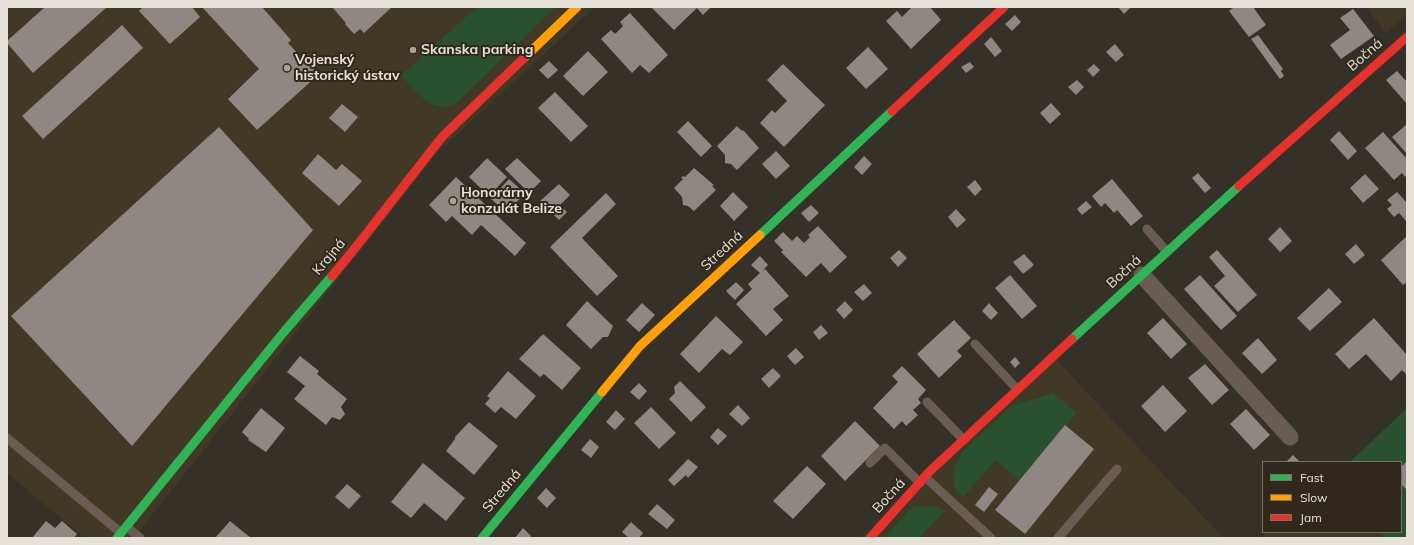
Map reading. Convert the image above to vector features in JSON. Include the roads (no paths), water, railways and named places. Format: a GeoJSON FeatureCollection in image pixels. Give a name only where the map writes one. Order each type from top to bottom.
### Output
{"type":"FeatureCollection","features":[{"type":"Feature","properties":{"kind":"street","name":"Krajná"},"geometry":{"type":"LineString","coordinates":[[122,533],[283,333],[352,252],[442,136],[576,7]]}},
{"type":"Feature","properties":{"kind":"street","name":"Stredná"},"geometry":{"type":"LineString","coordinates":[[482,538],[640,346],[1004,7]]}},
{"type":"Feature","properties":{"kind":"street","name":"Bočná"},"geometry":{"type":"LineString","coordinates":[[870,538],[922,480],[1017,389],[1282,147],[1407,37]]}},
{"type":"Feature","properties":{"kind":"street"},"geometry":{"type":"LineString","coordinates":[[1142,275],[1290,438]]}},
{"type":"Feature","properties":{"kind":"lane"},"geometry":{"type":"LineString","coordinates":[[1146,229],[1167,252]]}},
{"type":"Feature","properties":{"kind":"lane"},"geometry":{"type":"LineString","coordinates":[[975,344],[1017,389]]}},
{"type":"Feature","properties":{"kind":"lane"},"geometry":{"type":"LineString","coordinates":[[927,402],[964,440]]}},
{"type":"Feature","properties":{"kind":"lane"},"geometry":{"type":"LineString","coordinates":[[7,438],[122,533],[140,538]]}},
{"type":"Feature","properties":{"kind":"lane"},"geometry":{"type":"LineString","coordinates":[[870,463],[885,448],[991,538]]}},
{"type":"Feature","properties":{"kind":"lane"},"geometry":{"type":"LineString","coordinates":[[1058,538],[1117,469]]}},
{"type":"Feature","properties":{"kind":"place","name":"Skanska parking"},"geometry":{"type":"Point","coordinates":[413,50]}},
{"type":"Feature","properties":{"kind":"place","name":"Vojenský historický ústav"},"geometry":{"type":"Point","coordinates":[287,68]}},
{"type":"Feature","properties":{"kind":"place","name":"Honorárny konzulát Belize"},"geometry":{"type":"Point","coordinates":[453,201]}}]}
